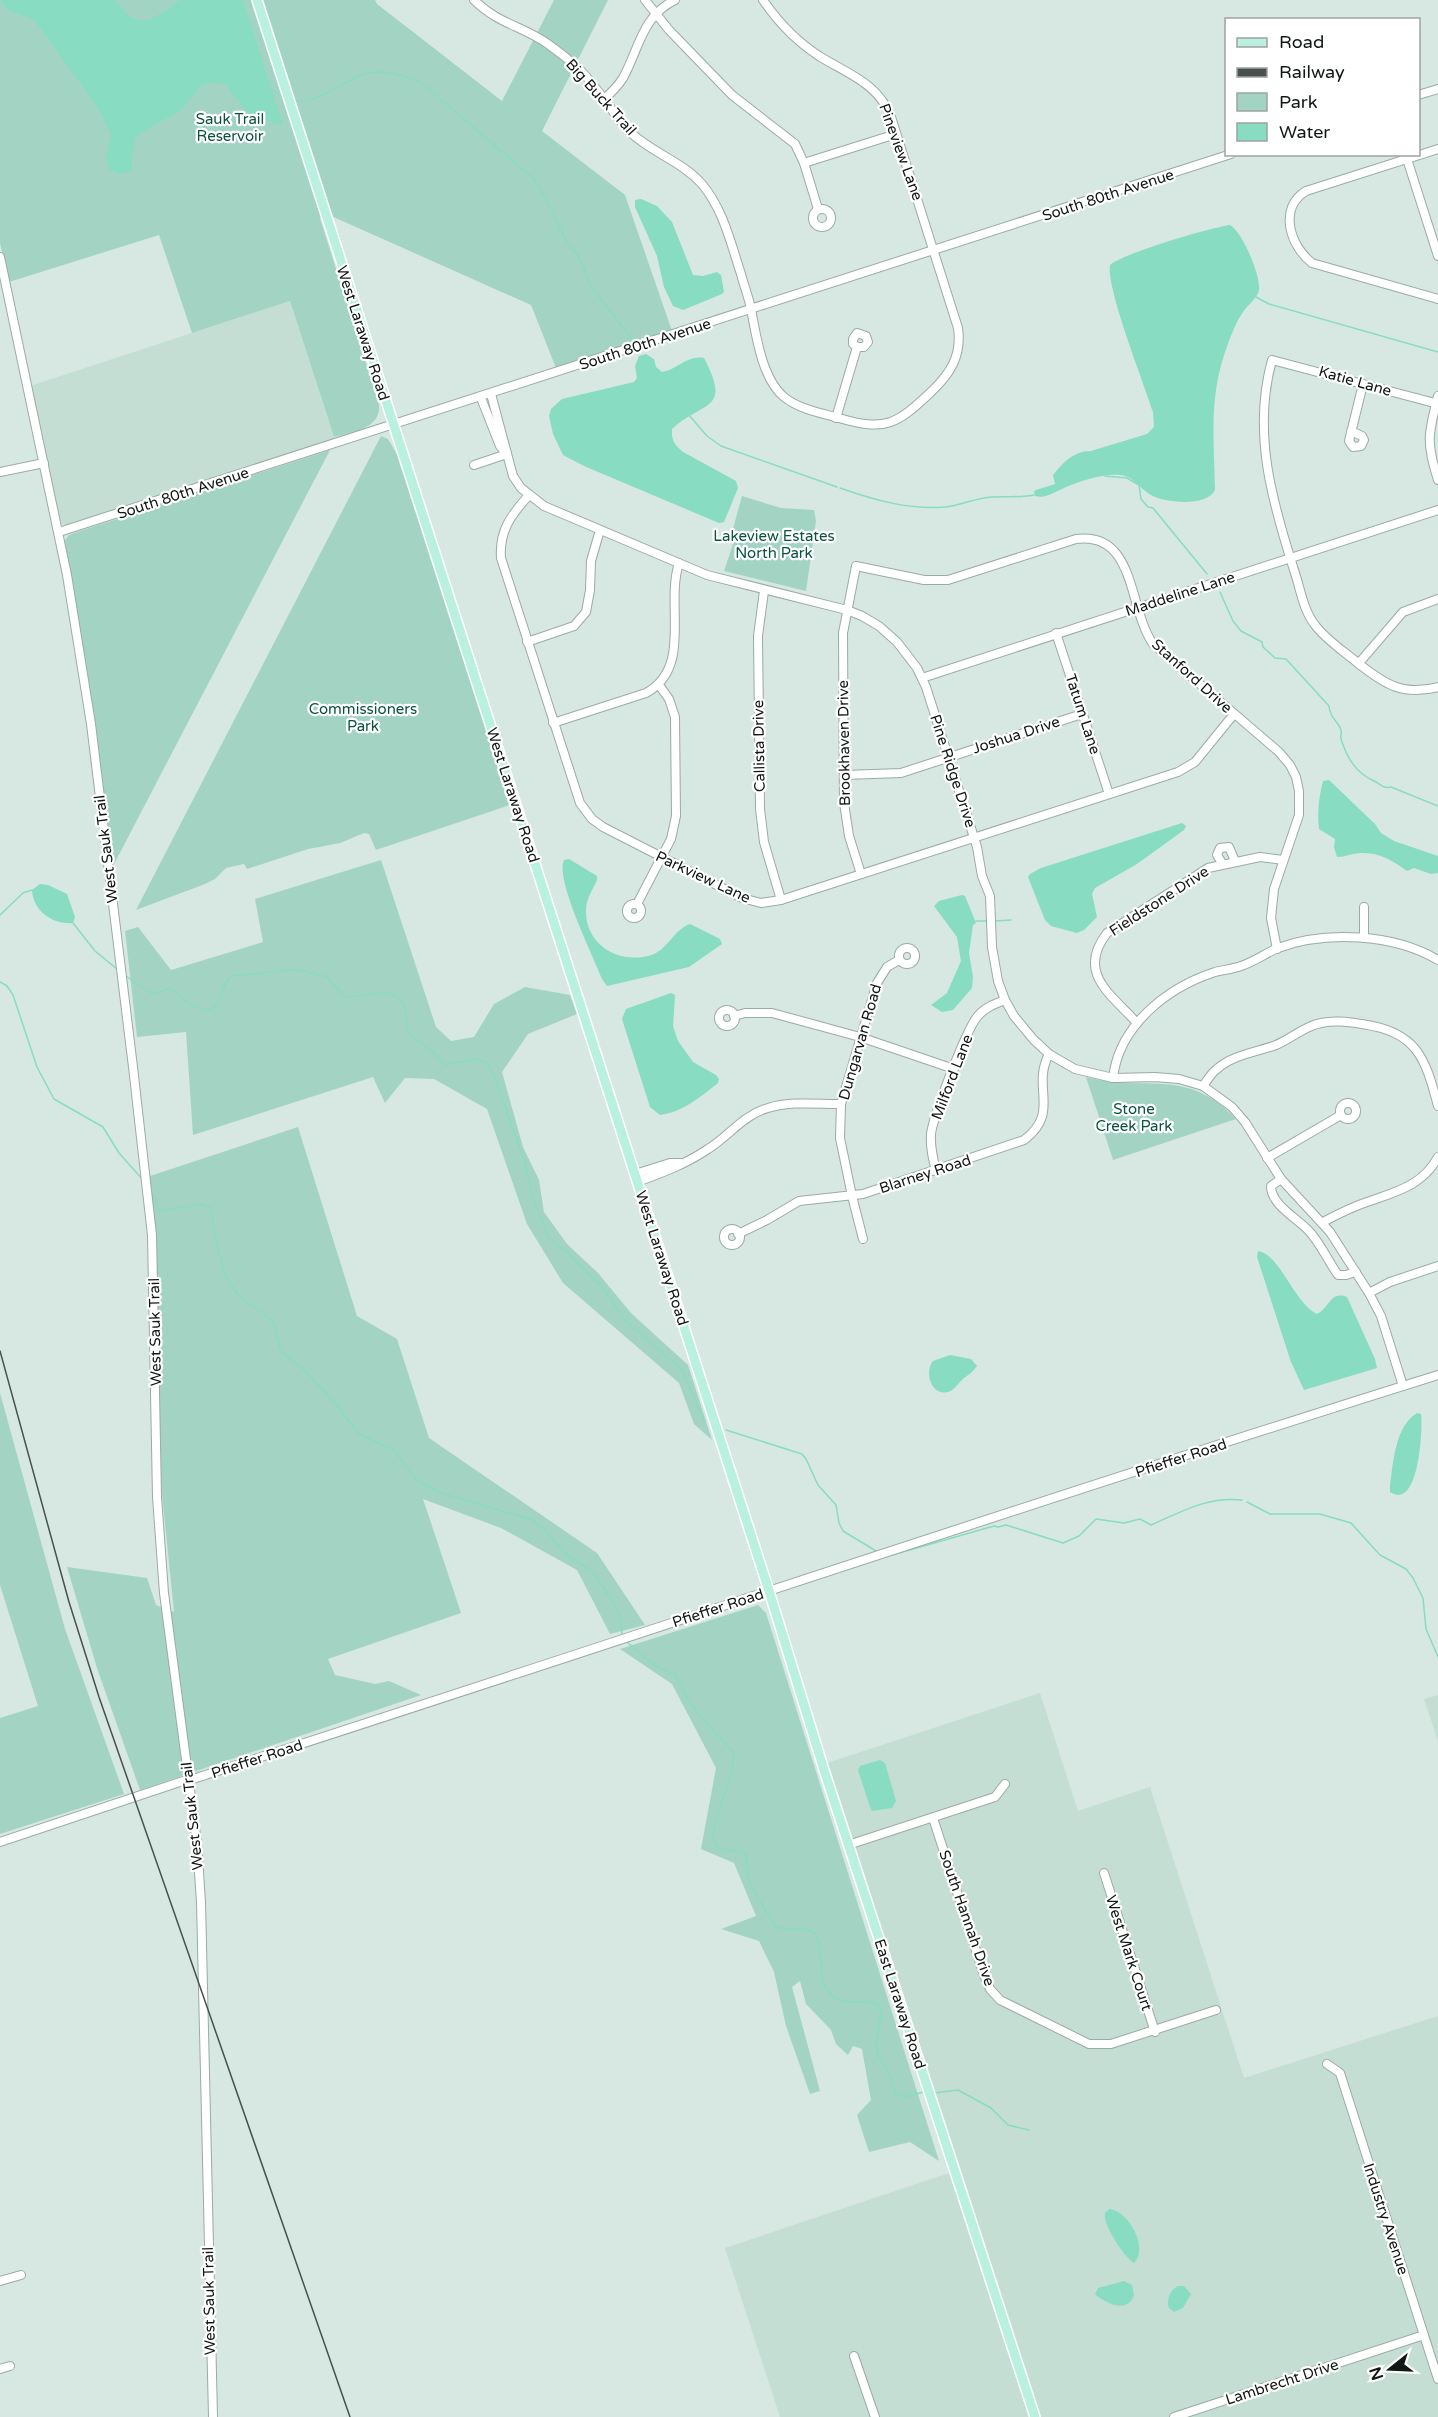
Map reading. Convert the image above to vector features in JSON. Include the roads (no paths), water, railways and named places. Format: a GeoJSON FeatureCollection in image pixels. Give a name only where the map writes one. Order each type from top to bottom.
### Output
{"type":"FeatureCollection","features":[{"type":"Feature","properties":{"kind":"main road","name":"West Laraway Road"},"geometry":{"type":"LineString","coordinates":[[257,0],[769,1591]]}},
{"type":"Feature","properties":{"kind":"main road","name":"East Laraway Road"},"geometry":{"type":"LineString","coordinates":[[769,1591],[848,1845],[1035,2417]]}},
{"type":"Feature","properties":{"kind":"street","name":"Big Buck Trail"},"geometry":{"type":"LineString","coordinates":[[474,0],[496,18],[545,41],[564,56],[584,74],[633,134],[659,155],[690,173],[709,193],[722,217],[752,310],[762,358],[771,383],[784,397],[800,406],[836,418]]}},
{"type":"Feature","properties":{"kind":"street"},"geometry":{"type":"LineString","coordinates":[[645,0],[732,95],[791,140],[804,163],[818,209]]}},
{"type":"Feature","properties":{"kind":"street"},"geometry":{"type":"LineString","coordinates":[[604,99],[624,77],[640,37],[656,14],[675,0]]}},
{"type":"Feature","properties":{"kind":"street","name":"Pineview Lane"},"geometry":{"type":"LineString","coordinates":[[763,0],[777,19],[798,40],[873,88],[885,103],[958,328],[958,349],[953,367],[911,411],[894,422],[872,426],[836,418]]}},
{"type":"Feature","properties":{"kind":"street"},"geometry":{"type":"LineString","coordinates":[[1420,95],[1438,89]]}},
{"type":"Feature","properties":{"kind":"street"},"geometry":{"type":"LineString","coordinates":[[804,163],[896,134]]}},
{"type":"Feature","properties":{"kind":"street"},"geometry":{"type":"LineString","coordinates":[[1420,153],[1438,149]]}},
{"type":"Feature","properties":{"kind":"street","name":"South 80th Avenue"},"geometry":{"type":"LineString","coordinates":[[59,532],[481,398],[1226,156]]}},
{"type":"Feature","properties":{"kind":"street"},"geometry":{"type":"LineString","coordinates":[[1438,256],[1435,238],[1406,156],[1306,191],[1292,204],[1289,224],[1302,254],[1315,265],[1438,299]]}},
{"type":"Feature","properties":{"kind":"street","name":"West Sauk Trail"},"geometry":{"type":"LineString","coordinates":[[0,257],[59,532],[91,724],[152,1235],[158,1442],[157,1497],[164,1593],[197,1843],[203,1959],[213,2417]]}},
{"type":"Feature","properties":{"kind":"street"},"geometry":{"type":"LineString","coordinates":[[836,418],[857,347]]}},
{"type":"Feature","properties":{"kind":"street","name":"Katie Lane"},"geometry":{"type":"LineString","coordinates":[[1290,558],[1273,504],[1264,455],[1264,412],[1272,360],[1437,402]]}},
{"type":"Feature","properties":{"kind":"street"},"geometry":{"type":"LineString","coordinates":[[1351,431],[1364,384]]}},
{"type":"Feature","properties":{"kind":"street","name":"Pine Ridge Drive"},"geometry":{"type":"LineString","coordinates":[[492,394],[513,476],[528,495],[544,506],[707,575],[847,610],[871,621],[891,636],[905,651],[922,678],[975,838],[982,876],[990,896],[992,948],[998,981],[1005,1000],[1033,1039],[1049,1054],[1076,1069],[1113,1078],[1167,1078],[1203,1086],[1224,1100],[1240,1115],[1281,1179],[1323,1222],[1369,1293],[1381,1316],[1403,1386]]}},
{"type":"Feature","properties":{"kind":"street","name":"Pine Ridge Drive"},"geometry":{"type":"LineString","coordinates":[[481,398],[500,446],[507,454]]}},
{"type":"Feature","properties":{"kind":"street"},"geometry":{"type":"LineString","coordinates":[[1437,402],[1430,423],[1428,445],[1438,480]]}},
{"type":"Feature","properties":{"kind":"street"},"geometry":{"type":"LineString","coordinates":[[474,465],[507,454]]}},
{"type":"Feature","properties":{"kind":"street"},"geometry":{"type":"LineString","coordinates":[[0,472],[44,463]]}},
{"type":"Feature","properties":{"kind":"street","name":"Parkview Lane"},"geometry":{"type":"LineString","coordinates":[[528,495],[507,522],[500,545],[502,565],[577,797],[587,814],[603,827],[742,898],[761,903],[781,900],[1178,772],[1191,765],[1234,714]]}},
{"type":"Feature","properties":{"kind":"street","name":"Maddeline Lane"},"geometry":{"type":"LineString","coordinates":[[922,678],[1438,510]]}},
{"type":"Feature","properties":{"kind":"street"},"geometry":{"type":"LineString","coordinates":[[527,642],[574,626],[586,612],[590,590],[591,561],[600,530]]}},
{"type":"Feature","properties":{"kind":"street","name":"Stanford Drive"},"geometry":{"type":"LineString","coordinates":[[847,610],[856,566],[924,580],[948,580],[1076,539],[1093,538],[1109,545],[1120,557],[1145,631],[1153,644],[1279,752],[1290,765],[1298,781],[1299,815],[1274,889],[1271,918],[1277,949]]}},
{"type":"Feature","properties":{"kind":"street"},"geometry":{"type":"LineString","coordinates":[[1290,558],[1310,618],[1322,633],[1378,679],[1395,687],[1414,690],[1438,687]]}},
{"type":"Feature","properties":{"kind":"street"},"geometry":{"type":"LineString","coordinates":[[553,723],[646,693],[659,685],[670,669],[675,654],[674,585],[680,563]]}},
{"type":"Feature","properties":{"kind":"street","name":"Callista Drive"},"geometry":{"type":"LineString","coordinates":[[764,591],[758,636],[760,809],[764,842],[781,900]]}},
{"type":"Feature","properties":{"kind":"street"},"geometry":{"type":"LineString","coordinates":[[1359,663],[1403,612],[1438,599]]}},
{"type":"Feature","properties":{"kind":"street","name":"Brookhaven Drive"},"geometry":{"type":"LineString","coordinates":[[847,610],[843,633],[846,825],[861,874]]}},
{"type":"Feature","properties":{"kind":"street","name":"Tatum Lane"},"geometry":{"type":"LineString","coordinates":[[1056,633],[1109,794]]}},
{"type":"Feature","properties":{"kind":"street"},"geometry":{"type":"LineString","coordinates":[[637,904],[671,839],[676,816],[675,722],[669,699],[659,685]]}},
{"type":"Feature","properties":{"kind":"street","name":"Joshua Drive"},"geometry":{"type":"LineString","coordinates":[[844,775],[896,774],[1082,714]]}},
{"type":"Feature","properties":{"kind":"street"},"geometry":{"type":"LineString","coordinates":[[1222,863],[1217,855],[1220,848],[1229,847],[1235,861]]}},
{"type":"Feature","properties":{"kind":"street","name":"Fieldstone Drive"},"geometry":{"type":"LineString","coordinates":[[1137,1023],[1102,987],[1096,973],[1094,957],[1107,933],[1208,868],[1222,863],[1260,857],[1283,860]]}},
{"type":"Feature","properties":{"kind":"street"},"geometry":{"type":"LineString","coordinates":[[1364,907],[1364,938]]}},
{"type":"Feature","properties":{"kind":"street"},"geometry":{"type":"LineString","coordinates":[[1113,1078],[1120,1046],[1137,1023],[1176,990],[1215,972],[1249,963],[1277,949],[1300,942],[1337,936],[1364,938],[1426,953],[1438,960]]}},
{"type":"Feature","properties":{"kind":"street","name":"Dungarvan Road"},"geometry":{"type":"LineString","coordinates":[[864,1239],[840,1138],[841,1104],[879,977],[887,967],[899,960]]}},
{"type":"Feature","properties":{"kind":"street","name":"Milford Lane"},"geometry":{"type":"LineString","coordinates":[[936,1170],[931,1155],[931,1133],[954,1069],[976,1018],[989,1006],[1005,1000]]}},
{"type":"Feature","properties":{"kind":"street"},"geometry":{"type":"LineString","coordinates":[[734,1016],[745,1013],[772,1013],[860,1037],[954,1069]]}},
{"type":"Feature","properties":{"kind":"street"},"geometry":{"type":"LineString","coordinates":[[1203,1086],[1217,1068],[1230,1060],[1276,1045],[1319,1023],[1342,1021],[1379,1026],[1397,1034],[1415,1048],[1428,1068],[1438,1106]]}},
{"type":"Feature","properties":{"kind":"street","name":"Blarney Road"},"geometry":{"type":"LineString","coordinates":[[738,1234],[799,1201],[852,1196],[1018,1143],[1034,1131],[1044,1112],[1041,1074],[1049,1054]]}},
{"type":"Feature","properties":{"kind":"street"},"geometry":{"type":"LineString","coordinates":[[1428,1068],[1438,1066]]}},
{"type":"Feature","properties":{"kind":"street"},"geometry":{"type":"LineString","coordinates":[[636,1178],[674,1169],[680,1163],[709,1148],[757,1112],[791,1104],[841,1104]]}},
{"type":"Feature","properties":{"kind":"street"},"geometry":{"type":"LineString","coordinates":[[1267,1158],[1341,1115]]}},
{"type":"Feature","properties":{"kind":"street"},"geometry":{"type":"LineString","coordinates":[[1323,1222],[1413,1185],[1429,1171],[1438,1157]]}},
{"type":"Feature","properties":{"kind":"street"},"geometry":{"type":"LineString","coordinates":[[1281,1179],[1270,1186],[1271,1194],[1276,1202],[1311,1233],[1338,1275],[1356,1272]]}},
{"type":"Feature","properties":{"kind":"street"},"geometry":{"type":"LineString","coordinates":[[1369,1293],[1390,1282],[1438,1266]]}},
{"type":"Feature","properties":{"kind":"street","name":"Pfieffer Road"},"geometry":{"type":"LineString","coordinates":[[0,1842],[1438,1375]]}},
{"type":"Feature","properties":{"kind":"street"},"geometry":{"type":"LineString","coordinates":[[848,1845],[995,1797],[1005,1784]]}},
{"type":"Feature","properties":{"kind":"street","name":"South Hannah Drive"},"geometry":{"type":"LineString","coordinates":[[933,1818],[984,1976],[990,1989],[1000,2000],[1089,2044],[1111,2044],[1155,2032],[1216,2010]]}},
{"type":"Feature","properties":{"kind":"street","name":"West Mark Court"},"geometry":{"type":"LineString","coordinates":[[1104,1873],[1155,2032]]}},
{"type":"Feature","properties":{"kind":"street","name":"Industry Avenue"},"geometry":{"type":"LineString","coordinates":[[1327,2064],[1340,2073],[1438,2379]]}},
{"type":"Feature","properties":{"kind":"street"},"geometry":{"type":"LineString","coordinates":[[0,2281],[21,2275]]}},
{"type":"Feature","properties":{"kind":"street","name":"Lambrecht Drive"},"geometry":{"type":"LineString","coordinates":[[1174,2417],[1424,2336]]}},
{"type":"Feature","properties":{"kind":"street"},"geometry":{"type":"LineString","coordinates":[[854,2356],[875,2417]]}},
{"type":"Feature","properties":{"kind":"street"},"geometry":{"type":"LineString","coordinates":[[0,2369],[10,2366]]}},
{"type":"Feature","properties":{"kind":"water","name":"Sauk Trail Reservoir"},"geometry":{"type":"Polygon","coordinates":[[[0,0],[115,0],[128,15],[146,20],[161,14],[181,0],[243,0],[283,125],[256,118],[244,109],[225,84],[213,82],[202,85],[182,109],[136,136],[132,171],[119,174],[109,169],[106,158],[111,135],[98,108],[35,21],[7,9],[0,0]]]}},
{"type":"Feature","properties":{"kind":"water"},"geometry":{"type":"Polygon","coordinates":[[[641,199],[657,206],[672,222],[693,275],[703,276],[717,272],[721,275],[724,292],[722,294],[683,310],[673,306],[664,287],[657,256],[635,207],[635,200],[641,199]]]}},
{"type":"Feature","properties":{"kind":"water"},"geometry":{"type":"Polygon","coordinates":[[[1230,225],[1240,236],[1250,254],[1259,290],[1235,326],[1218,379],[1213,432],[1215,490],[1204,499],[1195,501],[1166,500],[1151,495],[1125,476],[1114,475],[1085,480],[1047,496],[1035,496],[1034,491],[1055,484],[1053,475],[1074,455],[1147,434],[1154,427],[1153,412],[1114,294],[1110,265],[1149,248],[1230,225]]]}},
{"type":"Feature","properties":{"kind":"water"},"geometry":{"type":"Polygon","coordinates":[[[646,354],[654,359],[656,367],[662,372],[692,359],[704,358],[712,375],[715,397],[704,408],[672,429],[672,436],[676,445],[683,452],[736,481],[738,488],[724,522],[719,523],[584,466],[563,455],[553,434],[549,416],[551,409],[562,399],[634,382],[637,378],[635,366],[639,356],[646,354]]]}},
{"type":"Feature","properties":{"kind":"water"},"geometry":{"type":"Polygon","coordinates":[[[1329,780],[1375,824],[1381,833],[1394,841],[1438,856],[1438,873],[1431,874],[1414,868],[1407,871],[1391,861],[1368,853],[1337,857],[1334,847],[1335,839],[1319,829],[1319,799],[1323,781],[1329,780]]]}},
{"type":"Feature","properties":{"kind":"water"},"geometry":{"type":"Polygon","coordinates":[[[1182,823],[1186,826],[1184,830],[1137,864],[1095,888],[1092,894],[1097,917],[1084,930],[1077,933],[1051,926],[1045,920],[1028,877],[1030,874],[1041,868],[1182,823]]]}},
{"type":"Feature","properties":{"kind":"water"},"geometry":{"type":"Polygon","coordinates":[[[569,859],[597,876],[586,906],[587,922],[591,933],[606,949],[627,957],[651,955],[662,949],[679,931],[690,924],[720,939],[722,944],[689,967],[607,986],[584,936],[565,884],[564,860],[569,859]]]}},
{"type":"Feature","properties":{"kind":"water"},"geometry":{"type":"Polygon","coordinates":[[[40,884],[48,885],[67,894],[75,917],[73,923],[58,922],[40,910],[33,898],[32,890],[40,884]]]}},
{"type":"Feature","properties":{"kind":"water"},"geometry":{"type":"Polygon","coordinates":[[[965,896],[976,923],[973,925],[969,953],[973,977],[972,988],[953,1010],[942,1012],[931,1005],[947,993],[961,961],[957,937],[934,906],[939,901],[965,896]]]}},
{"type":"Feature","properties":{"kind":"water"},"geometry":{"type":"Polygon","coordinates":[[[671,993],[675,995],[673,1026],[678,1041],[693,1062],[719,1079],[718,1083],[691,1103],[676,1111],[660,1115],[650,1107],[622,1019],[626,1009],[671,993]]]}},
{"type":"Feature","properties":{"kind":"water"},"geometry":{"type":"Polygon","coordinates":[[[1258,1251],[1266,1254],[1273,1261],[1301,1300],[1317,1314],[1333,1298],[1347,1297],[1377,1368],[1304,1390],[1291,1362],[1257,1257],[1258,1251]]]}},
{"type":"Feature","properties":{"kind":"water"},"geometry":{"type":"Polygon","coordinates":[[[950,1355],[971,1359],[977,1366],[953,1390],[942,1392],[933,1387],[929,1377],[930,1366],[933,1361],[950,1355]]]}},
{"type":"Feature","properties":{"kind":"water"},"geometry":{"type":"Polygon","coordinates":[[[1417,1413],[1421,1414],[1421,1423],[1417,1466],[1413,1480],[1407,1490],[1400,1495],[1390,1492],[1396,1446],[1404,1427],[1417,1413]]]}},
{"type":"Feature","properties":{"kind":"water"},"geometry":{"type":"Polygon","coordinates":[[[880,1760],[885,1763],[896,1801],[892,1808],[872,1811],[858,1770],[860,1766],[880,1760]]]}},
{"type":"Feature","properties":{"kind":"water"},"geometry":{"type":"Polygon","coordinates":[[[1110,2209],[1124,2217],[1135,2232],[1139,2249],[1134,2263],[1120,2248],[1110,2232],[1105,2213],[1110,2209]]]}},
{"type":"Feature","properties":{"kind":"water"},"geometry":{"type":"Polygon","coordinates":[[[1124,2281],[1132,2285],[1134,2295],[1127,2304],[1122,2306],[1111,2304],[1095,2294],[1098,2288],[1124,2281]]]}},
{"type":"Feature","properties":{"kind":"water"},"geometry":{"type":"Polygon","coordinates":[[[1178,2286],[1184,2286],[1191,2294],[1183,2308],[1174,2312],[1169,2308],[1168,2299],[1178,2286]]]}},
{"type":"Feature","properties":{"kind":"waterway"},"geometry":{"type":"LineString","coordinates":[[293,101],[309,100],[368,73],[396,74],[423,84],[534,179],[567,242],[579,257],[592,288],[635,342]]}},
{"type":"Feature","properties":{"kind":"waterway"},"geometry":{"type":"LineString","coordinates":[[272,90],[284,97]]}},
{"type":"Feature","properties":{"kind":"waterway"},"geometry":{"type":"LineString","coordinates":[[1256,297],[1269,304],[1438,352]]}},
{"type":"Feature","properties":{"kind":"waterway"},"geometry":{"type":"LineString","coordinates":[[688,414],[707,436],[721,446],[837,487]]}},
{"type":"Feature","properties":{"kind":"waterway"},"geometry":{"type":"LineString","coordinates":[[1105,476],[1127,478],[1139,485],[1141,499],[1148,507],[1153,508],[1207,574]]}},
{"type":"Feature","properties":{"kind":"waterway"},"geometry":{"type":"LineString","coordinates":[[840,488],[892,503],[932,508],[986,498],[1034,495]]}},
{"type":"Feature","properties":{"kind":"waterway"},"geometry":{"type":"LineString","coordinates":[[1220,592],[1233,621],[1241,631],[1262,642],[1263,647],[1275,658],[1286,659],[1329,706],[1341,730],[1341,739],[1346,752],[1357,769],[1384,787],[1391,787],[1438,806]]}},
{"type":"Feature","properties":{"kind":"waterway"},"geometry":{"type":"LineString","coordinates":[[0,915],[23,893],[32,890]]}},
{"type":"Feature","properties":{"kind":"waterway"},"geometry":{"type":"LineString","coordinates":[[995,921],[1011,920]]}},
{"type":"Feature","properties":{"kind":"waterway"},"geometry":{"type":"LineString","coordinates":[[976,921],[987,921]]}},
{"type":"Feature","properties":{"kind":"waterway"},"geometry":{"type":"LineString","coordinates":[[73,923],[95,951],[117,969]]}},
{"type":"Feature","properties":{"kind":"waterway"},"geometry":{"type":"LineString","coordinates":[[126,976],[152,994],[168,989],[173,990],[191,1005],[204,1010],[216,1005],[231,976],[291,970],[304,971],[327,977],[345,997],[387,993],[397,996],[405,1007],[408,1033],[433,1052],[445,1065],[476,1059],[487,1062],[526,1165],[532,1197],[549,1238],[566,1251],[601,1286],[628,1323],[682,1370],[705,1422]]}},
{"type":"Feature","properties":{"kind":"waterway"},"geometry":{"type":"LineString","coordinates":[[0,982],[7,986],[13,995],[37,1067],[54,1099],[103,1127],[119,1153],[143,1180]]}},
{"type":"Feature","properties":{"kind":"waterway"},"geometry":{"type":"LineString","coordinates":[[151,1193],[155,1198],[157,1208],[162,1211],[201,1204],[211,1208],[217,1246],[225,1274],[234,1289],[241,1298],[269,1317],[274,1324],[280,1348],[284,1354],[303,1369],[329,1396],[360,1435],[393,1449],[416,1479],[438,1492],[533,1520],[567,1555],[593,1572],[614,1604],[621,1620],[622,1634]]}},
{"type":"Feature","properties":{"kind":"waterway"},"geometry":{"type":"LineString","coordinates":[[726,1430],[802,1454],[818,1485],[836,1505],[843,1531],[876,1551]]}},
{"type":"Feature","properties":{"kind":"waterway"},"geometry":{"type":"LineString","coordinates":[[885,1557],[994,1526],[1006,1525],[1063,1543],[1079,1536],[1096,1519],[1124,1523],[1140,1519],[1151,1525],[1206,1503],[1218,1500],[1242,1500]]}},
{"type":"Feature","properties":{"kind":"waterway"},"geometry":{"type":"LineString","coordinates":[[1247,1502],[1270,1514],[1320,1514],[1351,1523],[1380,1555],[1406,1569],[1413,1578],[1423,1598],[1426,1629],[1438,1657]]}},
{"type":"Feature","properties":{"kind":"waterway"},"geometry":{"type":"LineString","coordinates":[[627,1642],[653,1664],[676,1676],[698,1713],[733,1752],[731,1775],[713,1836],[715,1845],[746,1854],[749,1882],[775,1926],[815,1933],[820,1949],[825,1987],[830,1994],[842,2001],[869,2002],[879,2005],[881,2015],[876,2042],[877,2054],[887,2069],[896,2093],[904,2097],[924,2092]]}},
{"type":"Feature","properties":{"kind":"waterway"},"geometry":{"type":"LineString","coordinates":[[934,2093],[958,2090],[991,2108],[1008,2125],[1029,2130]]}},
{"type":"Feature","properties":{"kind":"railway"},"geometry":{"type":"LineString","coordinates":[[0,1351],[69,1602],[99,1697],[350,2417]]}},
{"type":"Feature","properties":{"kind":"park label","name":"Lakeview Estates North Park"},"geometry":{"type":"Point","coordinates":[774,544]}},
{"type":"Feature","properties":{"kind":"park label","name":"Commissioners Park"},"geometry":{"type":"Point","coordinates":[363,718]}},
{"type":"Feature","properties":{"kind":"park label","name":"Stone Creek Park"},"geometry":{"type":"Point","coordinates":[1134,1118]}}]}
